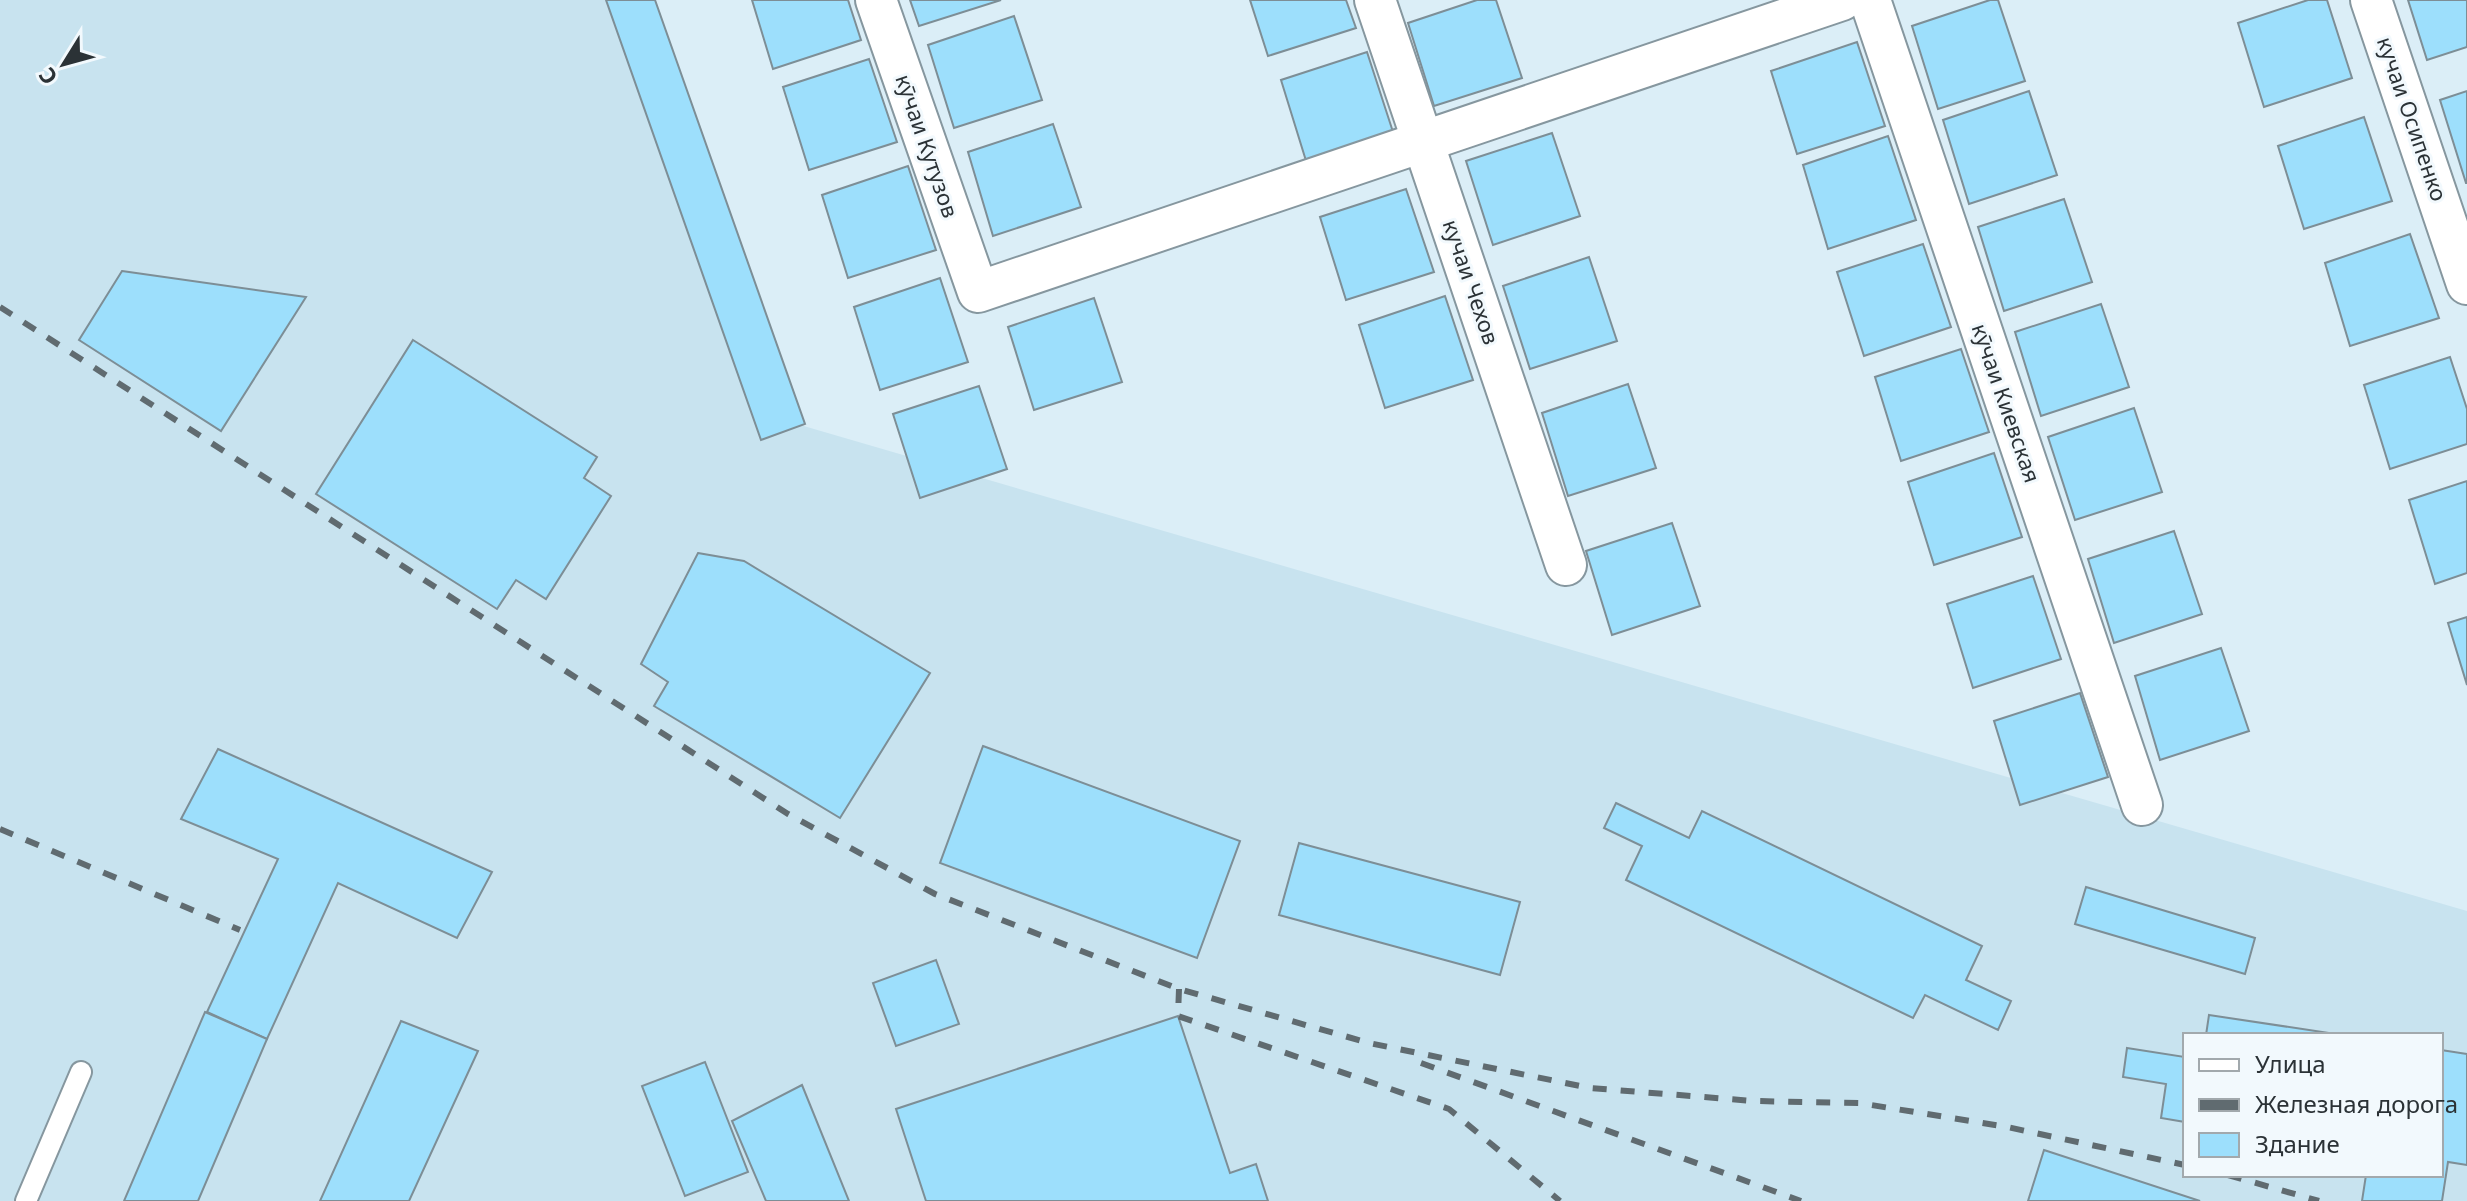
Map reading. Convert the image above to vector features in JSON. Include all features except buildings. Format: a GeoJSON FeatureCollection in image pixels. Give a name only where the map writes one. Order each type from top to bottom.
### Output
{"type":"FeatureCollection","features":[{"type":"Feature","properties":{"kind":"street","name":"кӯчаи Кутузов"},"geometry":{"type":"LineString","coordinates":[[876,0],[978,292],[1424,142]]}},
{"type":"Feature","properties":{"kind":"street","name":"кучаи Чехов"},"geometry":{"type":"LineString","coordinates":[[1375,0],[1566,565]]}},
{"type":"Feature","properties":{"kind":"street"},"geometry":{"type":"LineString","coordinates":[[1424,142],[1842,0]]}},
{"type":"Feature","properties":{"kind":"street","name":"кӯчаи Киевская"},"geometry":{"type":"LineString","coordinates":[[1870,0],[2142,805]]}},
{"type":"Feature","properties":{"kind":"street","name":"кучаи Осипенко"},"geometry":{"type":"LineString","coordinates":[[2371,0],[2467,284]]}},
{"type":"Feature","properties":{"kind":"lane"},"geometry":{"type":"LineString","coordinates":[[26,1201],[81,1072]]}},
{"type":"Feature","properties":{"kind":"shaded area"},"geometry":{"type":"Polygon","coordinates":[[[0,0],[651,0],[790,422],[2467,911],[2467,1201],[0,1201],[0,0]]]}},
{"type":"Feature","properties":{"kind":"railway"},"geometry":{"type":"LineString","coordinates":[[0,307],[788,814],[935,894],[1179,989],[1369,1043],[1590,1088],[1754,1101],[1859,1103],[2007,1127],[2183,1165]]}},
{"type":"Feature","properties":{"kind":"railway"},"geometry":{"type":"LineString","coordinates":[[0,829],[240,930]]}},
{"type":"Feature","properties":{"kind":"railway"},"geometry":{"type":"LineString","coordinates":[[1179,989],[1178,1016],[1449,1109],[1560,1201]]}},
{"type":"Feature","properties":{"kind":"railway"},"geometry":{"type":"LineString","coordinates":[[1421,1063],[1801,1201]]}},
{"type":"Feature","properties":{"kind":"railway"},"geometry":{"type":"LineString","coordinates":[[2235,1177],[2319,1201]]}}]}
